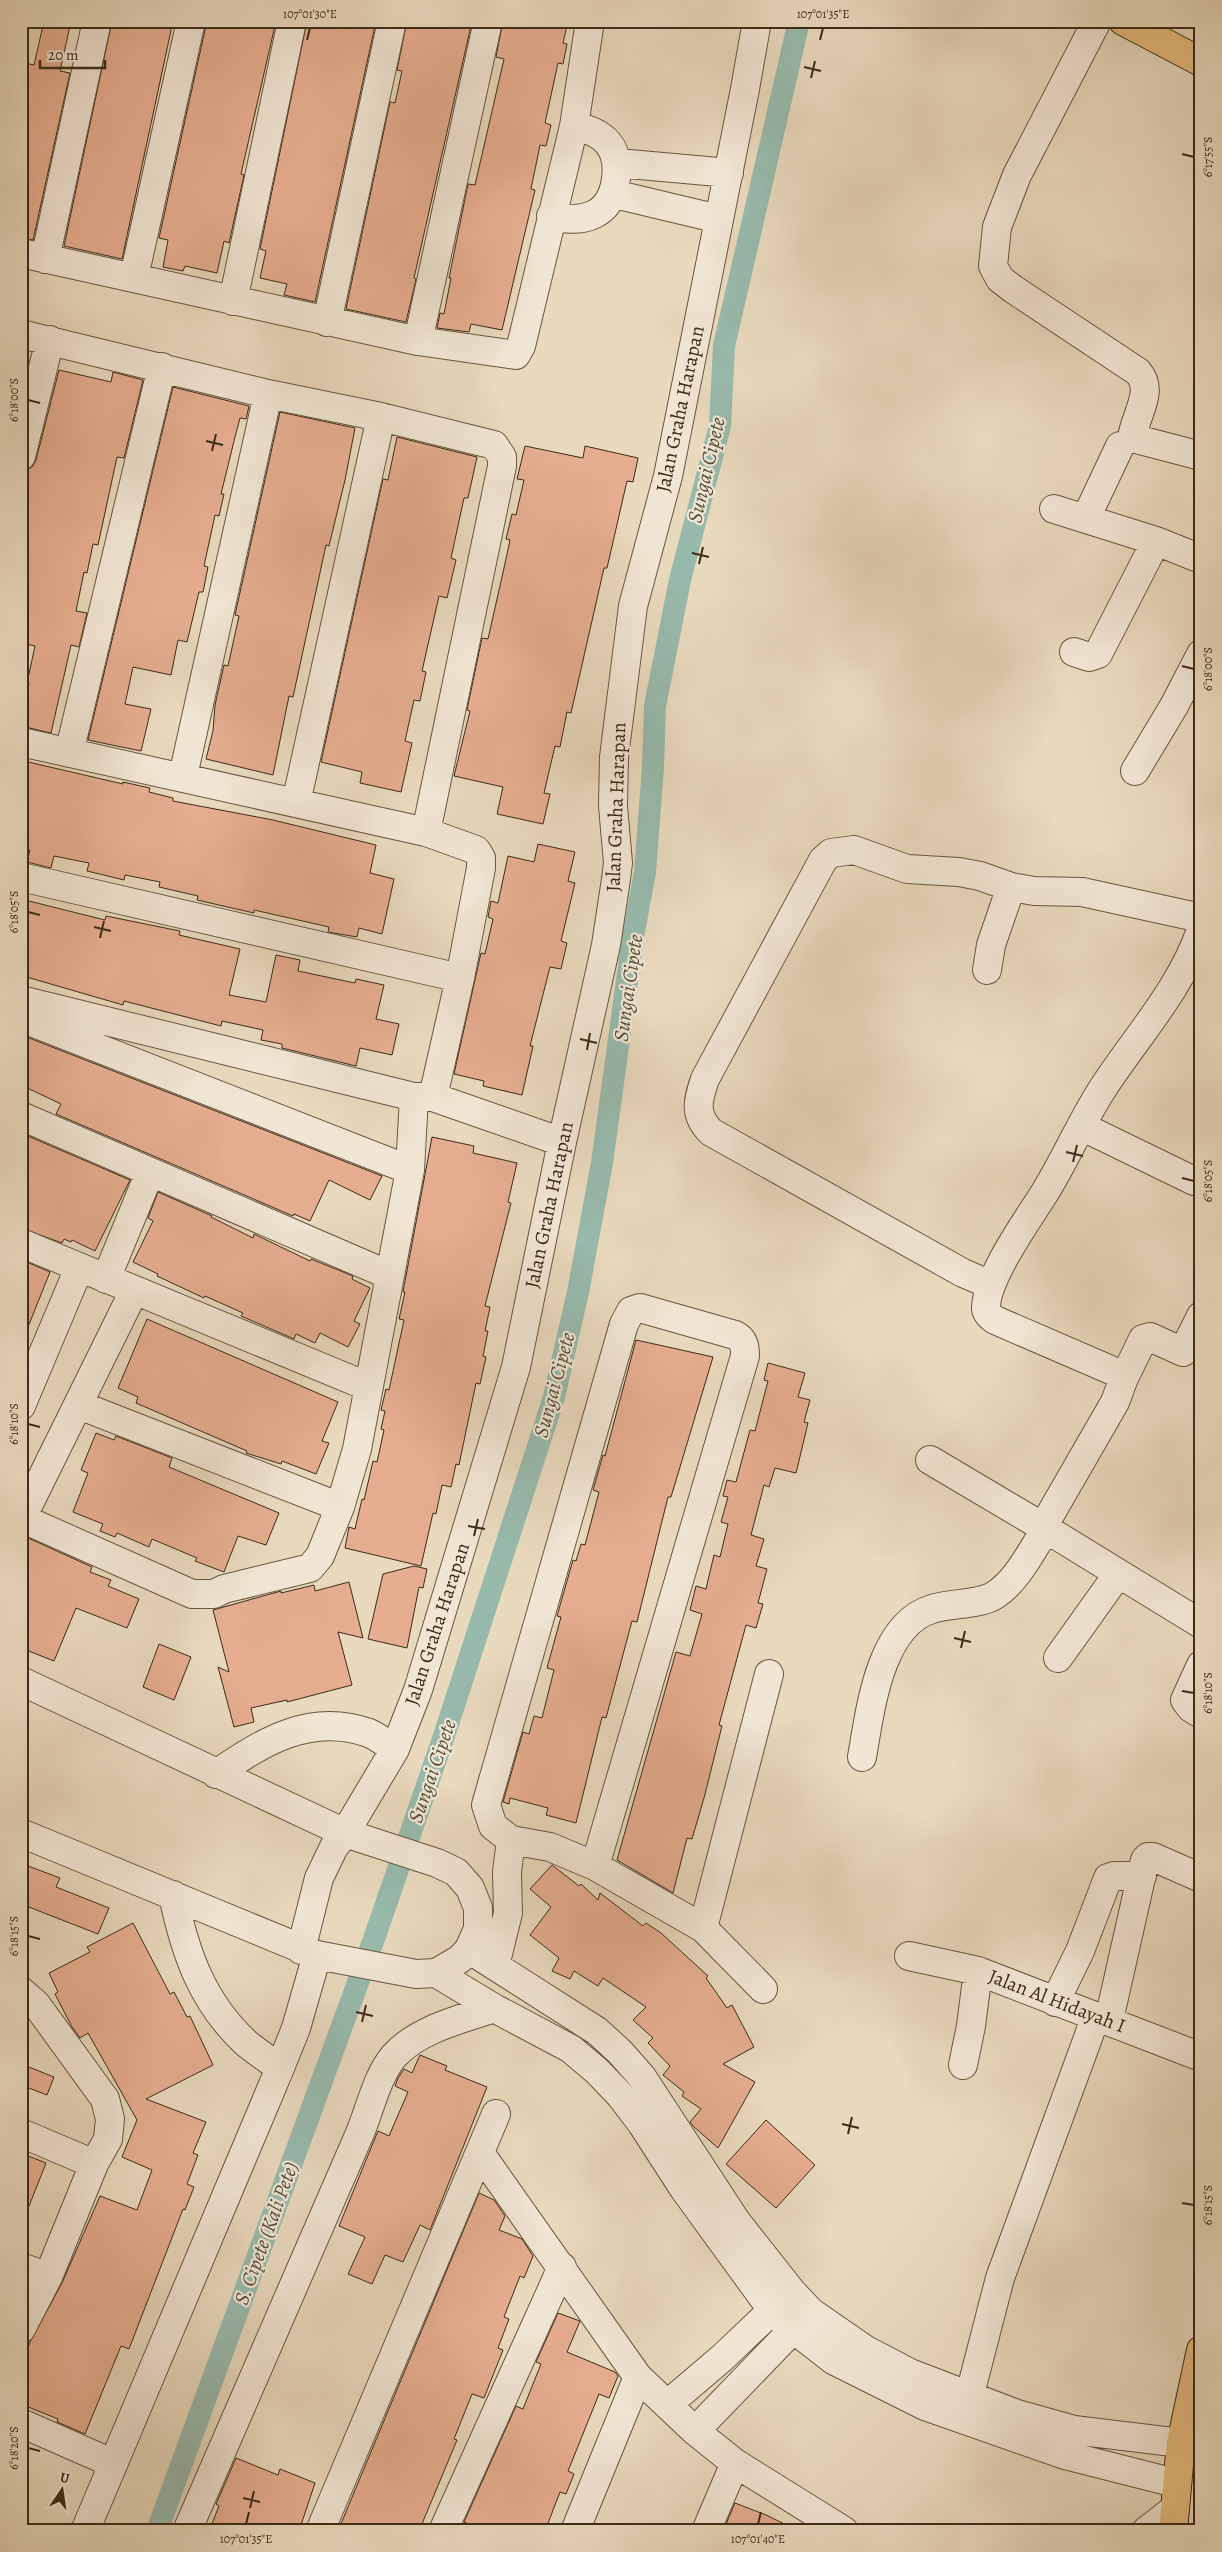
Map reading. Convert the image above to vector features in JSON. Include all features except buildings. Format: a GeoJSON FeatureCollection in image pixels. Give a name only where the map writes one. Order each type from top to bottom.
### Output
{"type":"FeatureCollection","features":[{"type":"Feature","properties":{"kind":"main road"},"geometry":{"type":"LineString","coordinates":[[1123,21],[1201,62]]}},
{"type":"Feature","properties":{"kind":"main road"},"geometry":{"type":"LineString","coordinates":[[1173,2521],[1175,2483],[1181,2444],[1193,2378],[1201,2350]]}},
{"type":"Feature","properties":{"kind":"street"},"geometry":{"type":"LineString","coordinates":[[97,21],[33,256],[418,341],[516,356],[521,346],[574,126],[590,21]]}},
{"type":"Feature","properties":{"kind":"street"},"geometry":{"type":"LineString","coordinates":[[134,277],[192,21]]}},
{"type":"Feature","properties":{"kind":"street"},"geometry":{"type":"LineString","coordinates":[[233,300],[292,21]]}},
{"type":"Feature","properties":{"kind":"street"},"geometry":{"type":"LineString","coordinates":[[327,322],[392,21]]}},
{"type":"Feature","properties":{"kind":"street"},"geometry":{"type":"LineString","coordinates":[[418,341],[488,21]]}},
{"type":"Feature","properties":{"kind":"street","name":"Jalan Graha Harapan"},"geometry":{"type":"LineString","coordinates":[[356,1837],[395,1749],[418,1690],[516,1367],[562,1142],[606,946],[618,863],[614,806],[614,757],[633,606],[668,476],[729,173],[757,21]]}},
{"type":"Feature","properties":{"kind":"street"},"geometry":{"type":"LineString","coordinates":[[1098,21],[1017,175],[997,227],[993,266],[1000,279],[1013,290],[1138,372],[1145,380],[1146,388],[1133,426],[1132,438],[1201,456]]}},
{"type":"Feature","properties":{"kind":"street"},"geometry":{"type":"LineString","coordinates":[[551,216],[568,220],[587,218],[603,209],[614,194],[618,163],[612,149],[602,137],[589,129],[574,126]]}},
{"type":"Feature","properties":{"kind":"street"},"geometry":{"type":"LineString","coordinates":[[618,163],[729,173]]}},
{"type":"Feature","properties":{"kind":"street"},"geometry":{"type":"LineString","coordinates":[[614,194],[719,219]]}},
{"type":"Feature","properties":{"kind":"street"},"geometry":{"type":"LineString","coordinates":[[21,334],[268,394],[382,417],[494,445],[502,457],[502,466],[426,832]]}},
{"type":"Feature","properties":{"kind":"street"},"geometry":{"type":"LineString","coordinates":[[21,456],[50,340]]}},
{"type":"Feature","properties":{"kind":"street"},"geometry":{"type":"LineString","coordinates":[[69,752],[162,368]]}},
{"type":"Feature","properties":{"kind":"street"},"geometry":{"type":"LineString","coordinates":[[183,776],[268,394]]}},
{"type":"Feature","properties":{"kind":"street"},"geometry":{"type":"LineString","coordinates":[[296,803],[382,417]]}},
{"type":"Feature","properties":{"kind":"street"},"geometry":{"type":"LineString","coordinates":[[1086,518],[1120,446]]}},
{"type":"Feature","properties":{"kind":"street"},"geometry":{"type":"LineString","coordinates":[[1054,509],[1156,541],[1201,559]]}},
{"type":"Feature","properties":{"kind":"street"},"geometry":{"type":"LineString","coordinates":[[1074,652],[1089,657],[1098,654],[1156,541]]}},
{"type":"Feature","properties":{"kind":"street"},"geometry":{"type":"LineString","coordinates":[[1135,771],[1174,706],[1201,654]]}},
{"type":"Feature","properties":{"kind":"street"},"geometry":{"type":"LineString","coordinates":[[21,742],[183,776],[426,832],[476,850],[481,858],[460,978],[423,1097],[357,1449],[340,1507],[320,1556],[310,1568],[224,1588],[214,1594],[202,1594],[183,1590],[22,1519],[134,1291]]}},
{"type":"Feature","properties":{"kind":"street"},"geometry":{"type":"LineString","coordinates":[[991,1285],[963,1273],[711,1132],[702,1123],[699,1112],[699,1097],[705,1079],[823,860],[831,853],[854,850],[907,868],[959,872],[980,876],[1011,887],[1034,891],[1082,892],[1200,930],[1172,990],[1105,1084],[1048,1187],[1006,1254],[991,1285],[986,1308],[988,1314],[995,1320],[1120,1374],[1124,1378]]}},
{"type":"Feature","properties":{"kind":"street"},"geometry":{"type":"LineString","coordinates":[[21,877],[460,978]]}},
{"type":"Feature","properties":{"kind":"street"},"geometry":{"type":"LineString","coordinates":[[987,970],[991,945],[1011,887]]}},
{"type":"Feature","properties":{"kind":"street"},"geometry":{"type":"LineString","coordinates":[[22,1008],[423,1097],[562,1142]]}},
{"type":"Feature","properties":{"kind":"street"},"geometry":{"type":"LineString","coordinates":[[22,1008],[410,1170]]}},
{"type":"Feature","properties":{"kind":"street"},"geometry":{"type":"LineString","coordinates":[[21,1116],[389,1275]]}},
{"type":"Feature","properties":{"kind":"street"},"geometry":{"type":"LineString","coordinates":[[1081,1126],[1194,1181]]}},
{"type":"Feature","properties":{"kind":"street"},"geometry":{"type":"LineString","coordinates":[[106,1279],[150,1172]]}},
{"type":"Feature","properties":{"kind":"street"},"geometry":{"type":"LineString","coordinates":[[21,1243],[369,1387]]}},
{"type":"Feature","properties":{"kind":"street"},"geometry":{"type":"LineString","coordinates":[[24,1390],[79,1268]]}},
{"type":"Feature","properties":{"kind":"street"},"geometry":{"type":"LineString","coordinates":[[595,1866],[742,1372],[745,1347],[736,1335],[640,1308],[631,1311],[624,1324],[486,1805],[493,1826],[511,1840],[550,1847],[595,1866],[702,1928],[763,1989]]}},
{"type":"Feature","properties":{"kind":"street"},"geometry":{"type":"LineString","coordinates":[[862,1758],[875,1682],[893,1642],[909,1624],[930,1609],[994,1596],[1012,1580],[1045,1528],[1115,1402],[1124,1378],[1143,1339],[1150,1337],[1183,1352],[1201,1316]]}},
{"type":"Feature","properties":{"kind":"street"},"geometry":{"type":"LineString","coordinates":[[79,1404],[340,1507]]}},
{"type":"Feature","properties":{"kind":"street"},"geometry":{"type":"LineString","coordinates":[[930,1460],[1201,1624]]}},
{"type":"Feature","properties":{"kind":"street"},"geometry":{"type":"LineString","coordinates":[[1058,1658],[1118,1574]]}},
{"type":"Feature","properties":{"kind":"street"},"geometry":{"type":"LineString","coordinates":[[1201,1666],[1185,1700],[1191,1708],[1201,1714]]}},
{"type":"Feature","properties":{"kind":"street"},"geometry":{"type":"LineString","coordinates":[[702,1928],[769,1674]]}},
{"type":"Feature","properties":{"kind":"street"},"geometry":{"type":"LineString","coordinates":[[21,1681],[216,1774],[356,1837],[437,1863],[456,1872],[470,1888],[478,1908],[478,1929],[469,1949],[460,1959],[436,1972],[416,1974],[318,1954],[21,1833]]}},
{"type":"Feature","properties":{"kind":"street"},"geometry":{"type":"LineString","coordinates":[[216,1774],[255,1747],[312,1727],[341,1726],[370,1734],[395,1749]]}},
{"type":"Feature","properties":{"kind":"street"},"geometry":{"type":"LineString","coordinates":[[85,2531],[296,2028],[318,1954],[319,1878],[334,1847],[356,1837]]}},
{"type":"Feature","properties":{"kind":"street"},"geometry":{"type":"LineString","coordinates":[[495,1966],[508,1913],[507,1872],[511,1840]]}},
{"type":"Feature","properties":{"kind":"street"},"geometry":{"type":"LineString","coordinates":[[970,2394],[1000,2278],[1102,2018],[1148,1857],[1154,1857],[1201,1878]]}},
{"type":"Feature","properties":{"kind":"street"},"geometry":{"type":"LineString","coordinates":[[1055,2002],[1080,1950],[1108,1878],[1114,1876],[1142,1876]]}},
{"type":"Feature","properties":{"kind":"street"},"geometry":{"type":"LineString","coordinates":[[173,1895],[182,1937],[197,1976],[219,2012],[247,2043],[280,2068]]}},
{"type":"Feature","properties":{"kind":"street"},"geometry":{"type":"LineString","coordinates":[[469,1949],[597,2031],[620,2052],[642,2077],[652,2116],[684,2189],[782,2301],[801,2320],[834,2360],[925,2406],[1064,2455],[1175,2483]]}},
{"type":"Feature","properties":{"kind":"street","name":"Jalan Al Hidayah I"},"geometry":{"type":"LineString","coordinates":[[909,1956],[978,1971],[1201,2057]]}},
{"type":"Feature","properties":{"kind":"street"},"geometry":{"type":"LineString","coordinates":[[964,2065],[972,2026],[978,1971]]}},
{"type":"Feature","properties":{"kind":"street"},"geometry":{"type":"LineString","coordinates":[[436,1972],[494,2008],[570,2049],[597,2071],[620,2095],[652,2116]]}},
{"type":"Feature","properties":{"kind":"street"},"geometry":{"type":"LineString","coordinates":[[21,1991],[36,2004],[105,2099],[110,2119],[108,2139],[94,2164],[48,2277],[21,2328]]}},
{"type":"Feature","properties":{"kind":"street"},"geometry":{"type":"LineString","coordinates":[[187,2531],[360,2133],[386,2068],[402,2049],[421,2036],[446,2024],[494,2008]]}},
{"type":"Feature","properties":{"kind":"street"},"geometry":{"type":"LineString","coordinates":[[620,2095],[642,2077]]}},
{"type":"Feature","properties":{"kind":"street"},"geometry":{"type":"LineString","coordinates":[[320,2531],[496,2114]]}},
{"type":"Feature","properties":{"kind":"street"},"geometry":{"type":"LineString","coordinates":[[21,2133],[94,2164]]}},
{"type":"Feature","properties":{"kind":"street"},"geometry":{"type":"LineString","coordinates":[[480,2153],[638,2376],[695,2430],[736,2463],[838,2530]]}},
{"type":"Feature","properties":{"kind":"street"},"geometry":{"type":"LineString","coordinates":[[21,2266],[48,2277]]}},
{"type":"Feature","properties":{"kind":"street"},"geometry":{"type":"LineString","coordinates":[[443,2531],[562,2267]]}},
{"type":"Feature","properties":{"kind":"street"},"geometry":{"type":"LineString","coordinates":[[668,2404],[722,2358],[782,2301]]}},
{"type":"Feature","properties":{"kind":"street"},"geometry":{"type":"LineString","coordinates":[[801,2320],[910,2373],[970,2394],[1017,2414],[1074,2430],[1181,2444]]}},
{"type":"Feature","properties":{"kind":"street"},"geometry":{"type":"LineString","coordinates":[[695,2430],[801,2320]]}},
{"type":"Feature","properties":{"kind":"street"},"geometry":{"type":"LineString","coordinates":[[576,2531],[638,2376]]}},
{"type":"Feature","properties":{"kind":"street"},"geometry":{"type":"LineString","coordinates":[[21,2423],[112,2463]]}},
{"type":"Feature","properties":{"kind":"street"},"geometry":{"type":"LineString","coordinates":[[1120,2470],[1130,2437]]}},
{"type":"Feature","properties":{"kind":"street"},"geometry":{"type":"LineString","coordinates":[[706,2531],[736,2463]]}},
{"type":"Feature","properties":{"kind":"street"},"geometry":{"type":"LineString","coordinates":[[1146,2531],[1173,2521]]}},
{"type":"Feature","properties":{"kind":"waterway","name":"Sungai Cipete"},"geometry":{"type":"LineString","coordinates":[[157,2531],[375,1936],[445,1733],[554,1397],[578,1292],[602,1163],[633,937],[645,872],[653,767],[655,706],[680,580],[720,426],[724,346],[799,21]]}},
{"type":"Feature","properties":{"kind":"water label","name":"S. Cipete (Kali Pete)"},"geometry":{"type":"Point","coordinates":[266,2233]}}]}
